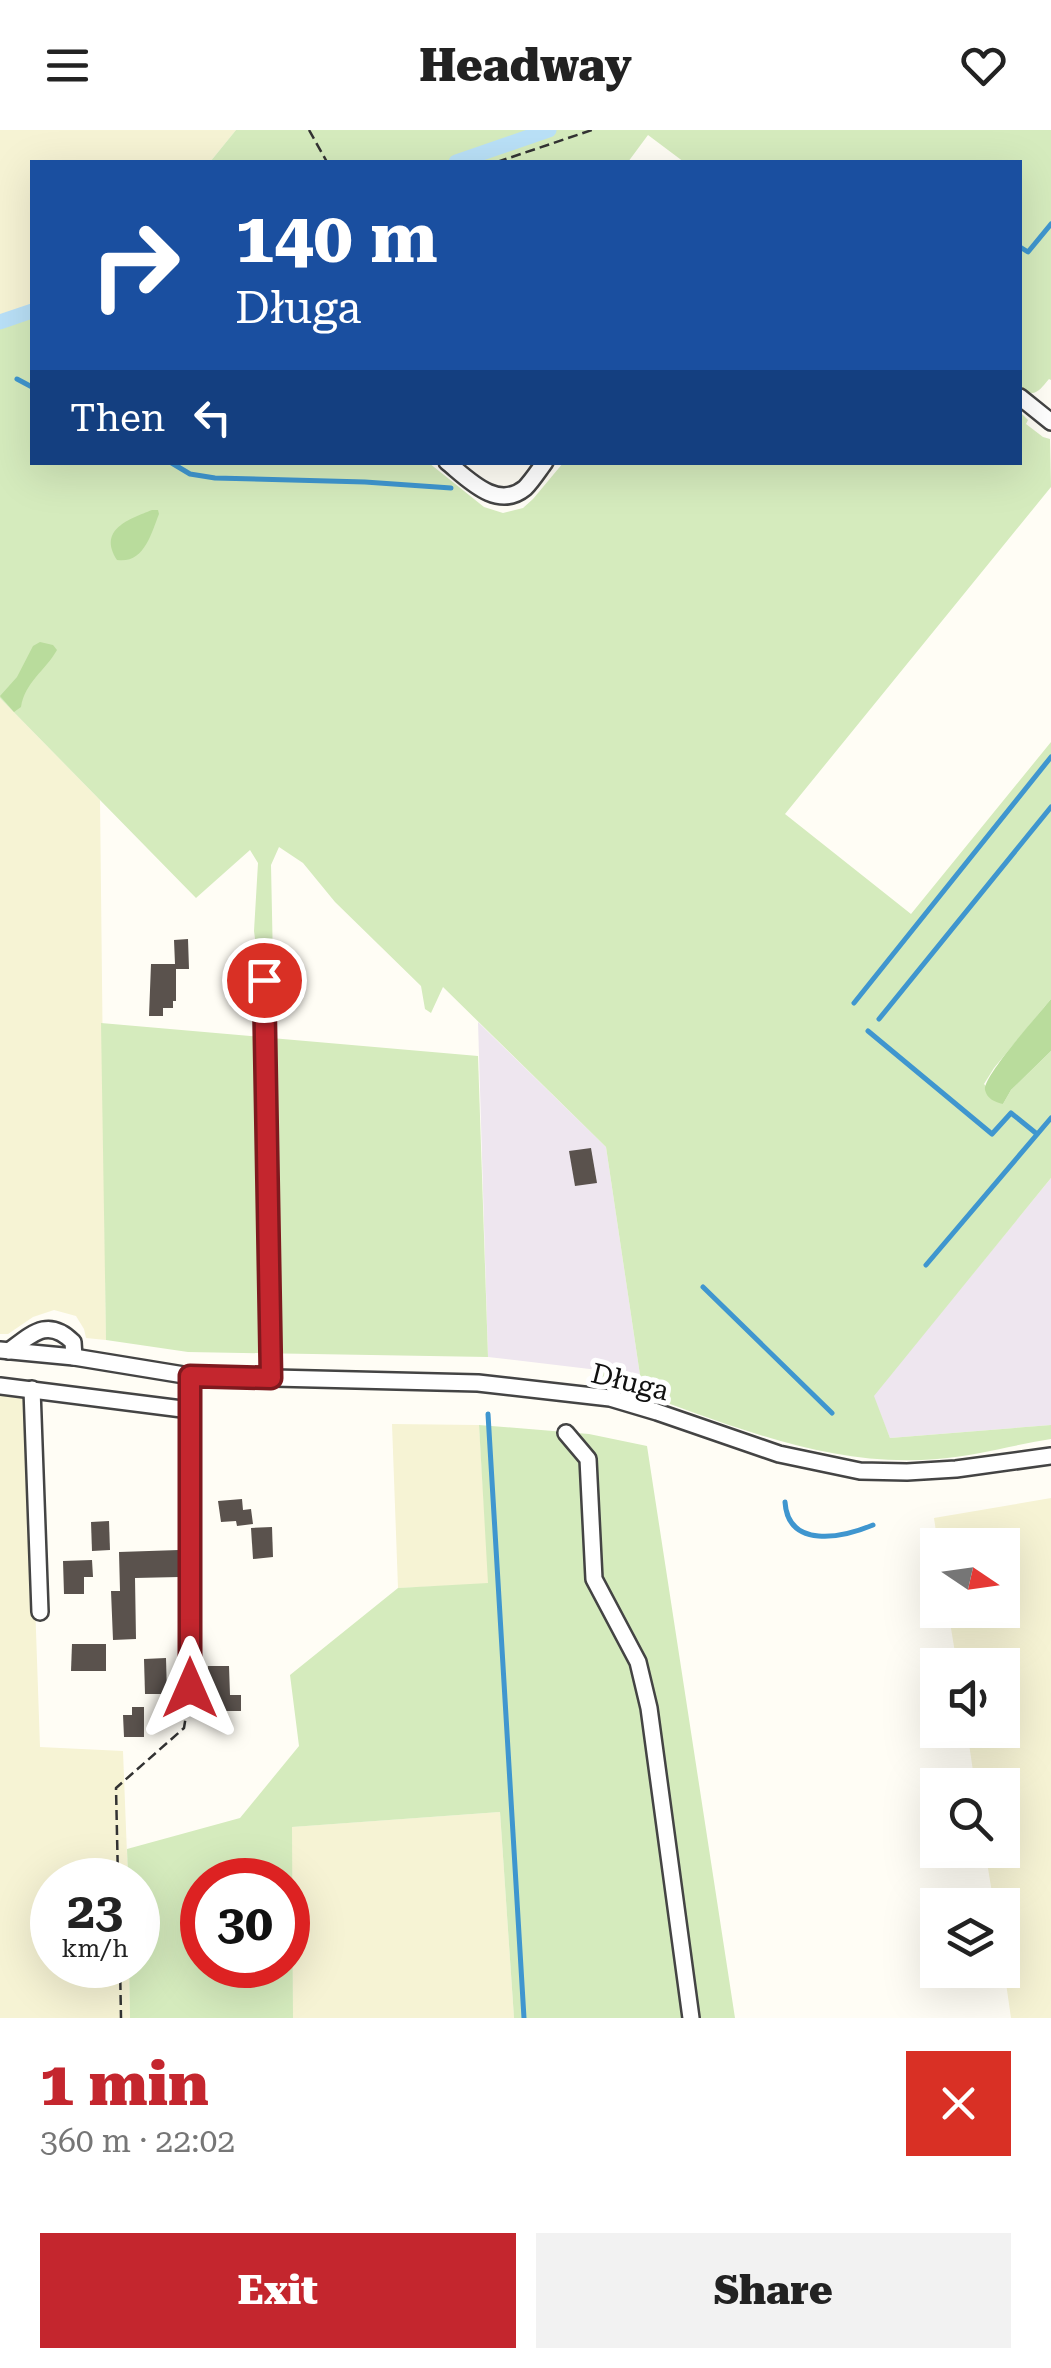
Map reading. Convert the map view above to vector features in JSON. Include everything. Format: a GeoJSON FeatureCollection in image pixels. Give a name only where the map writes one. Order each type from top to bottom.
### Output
{"type":"FeatureCollection","features":[{"type":"Feature","properties":{"kind":"street"},"geometry":{"type":"LineString","coordinates":[[1022,399],[1051,422]]}},
{"type":"Feature","properties":{"kind":"street"},"geometry":{"type":"LineString","coordinates":[[451,465],[492,495],[502,497],[524,488],[543,465]]}},
{"type":"Feature","properties":{"kind":"street"},"geometry":{"type":"LineString","coordinates":[[264,980],[271,1378]]}},
{"type":"Feature","properties":{"kind":"street"},"geometry":{"type":"LineString","coordinates":[[4,1350],[40,1330],[55,1329],[73,1342],[74,1357]]}},
{"type":"Feature","properties":{"kind":"street","name":"Długa"},"geometry":{"type":"LineString","coordinates":[[4,1350],[190,1376],[478,1384],[610,1398],[778,1454],[860,1472],[956,1469],[1051,1456]]}},
{"type":"Feature","properties":{"kind":"street"},"geometry":{"type":"LineString","coordinates":[[190,1376],[190,1688]]}},
{"type":"Feature","properties":{"kind":"street"},"geometry":{"type":"LineString","coordinates":[[0,1386],[190,1410]]}},
{"type":"Feature","properties":{"kind":"street"},"geometry":{"type":"LineString","coordinates":[[32,1390],[40,1612]]}},
{"type":"Feature","properties":{"kind":"street"},"geometry":{"type":"LineString","coordinates":[[566,1433],[588,1459],[594,1578],[638,1662],[649,1708],[691,2018]]}},
{"type":"Feature","properties":{"kind":"path"},"geometry":{"type":"LineString","coordinates":[[309,130],[326,160]]}},
{"type":"Feature","properties":{"kind":"path"},"geometry":{"type":"LineString","coordinates":[[503,160],[592,130]]}},
{"type":"Feature","properties":{"kind":"path"},"geometry":{"type":"LineString","coordinates":[[118,1858],[116,1788],[184,1728],[190,1688]]}},
{"type":"Feature","properties":{"kind":"path"},"geometry":{"type":"LineString","coordinates":[[121,1988],[122,2018]]}},
{"type":"Feature","properties":{"kind":"shaded area"},"geometry":{"type":"Polygon","coordinates":[[[0,130],[236,130],[212,160],[30,160],[30,310],[0,319],[0,130]]]}},
{"type":"Feature","properties":{"kind":"shaded area"},"geometry":{"type":"Polygon","coordinates":[[[0,698],[100,800],[106,1340],[86,1338],[76,1316],[54,1310],[33,1317],[8,1334],[0,1334],[0,698]]]}},
{"type":"Feature","properties":{"kind":"shaded area"},"geometry":{"type":"Polygon","coordinates":[[[478,1022],[606,1147],[640,1375],[488,1357],[478,1022]]]}},
{"type":"Feature","properties":{"kind":"shaded area"},"geometry":{"type":"Polygon","coordinates":[[[1051,1178],[1051,1425],[890,1438],[873,1396],[1051,1178]]]}},
{"type":"Feature","properties":{"kind":"shaded area"},"geometry":{"type":"Polygon","coordinates":[[[0,1394],[28,1398],[40,1747],[123,1751],[127,1858],[30,1858],[30,1988],[129,1988],[130,2018],[0,2018],[0,1394]]]}},
{"type":"Feature","properties":{"kind":"shaded area"},"geometry":{"type":"Polygon","coordinates":[[[392,1424],[479,1425],[489,1584],[398,1588],[392,1424]]]}},
{"type":"Feature","properties":{"kind":"shaded area"},"geometry":{"type":"Polygon","coordinates":[[[1051,1498],[1051,2018],[1011,2018],[1007,1988],[1020,1988],[1020,1888],[991,1888],[988,1868],[1020,1868],[1020,1768],[973,1768],[970,1748],[1020,1748],[1020,1648],[954,1648],[951,1628],[1020,1628],[1020,1528],[935,1528],[934,1518],[1051,1498]]]}},
{"type":"Feature","properties":{"kind":"shaded area"},"geometry":{"type":"Polygon","coordinates":[[[500,1812],[514,2018],[293,2018],[293,1988],[310,1988],[310,1858],[291,1858],[291,1827],[500,1812]]]}},
{"type":"Feature","properties":{"kind":"green space"},"geometry":{"type":"Polygon","coordinates":[[[236,130],[1051,130],[1051,380],[1033,393],[1022,389],[1022,160],[681,160],[648,135],[629,160],[212,160],[236,130]]]}},
{"type":"Feature","properties":{"kind":"green space"},"geometry":{"type":"Polygon","coordinates":[[[30,315],[30,465],[432,465],[484,507],[503,513],[523,508],[561,465],[1022,465],[1022,414],[1028,420],[1026,424],[1050,439],[1051,487],[785,814],[911,914],[1051,742],[1051,999],[984,1084],[1003,1104],[1011,1090],[1051,1051],[1051,1178],[874,1396],[890,1438],[1051,1425],[1051,1439],[937,1459],[856,1457],[737,1428],[601,1377],[596,1370],[640,1375],[606,1147],[443,987],[431,1013],[425,1009],[421,986],[335,902],[303,863],[279,847],[271,865],[273,962],[277,979],[258,961],[254,931],[258,863],[250,850],[196,898],[0,698],[0,325],[30,315]]]}},
{"type":"Feature","properties":{"kind":"green space"},"geometry":{"type":"Polygon","coordinates":[[[152,510],[159,514],[145,546],[134,557],[117,560],[112,549],[113,533],[152,510]]]}},
{"type":"Feature","properties":{"kind":"green space"},"geometry":{"type":"Polygon","coordinates":[[[40,642],[57,650],[14,712],[0,696],[17,677],[33,646],[40,642]]]}},
{"type":"Feature","properties":{"kind":"green space"},"geometry":{"type":"Polygon","coordinates":[[[1051,999],[1051,1051],[1011,1090],[1003,1104],[992,1100],[985,1090],[992,1072],[1051,999]]]}},
{"type":"Feature","properties":{"kind":"green space"},"geometry":{"type":"Polygon","coordinates":[[[101,1023],[478,1056],[488,1357],[188,1352],[106,1340],[101,1023]]]}},
{"type":"Feature","properties":{"kind":"green space"},"geometry":{"type":"Polygon","coordinates":[[[479,1425],[589,1434],[647,1446],[735,2018],[514,2018],[500,1812],[292,1827],[292,1858],[180,1858],[180,1988],[293,1988],[293,2018],[130,2018],[129,1988],[160,1988],[160,1858],[127,1858],[127,1849],[240,1818],[299,1746],[290,1675],[398,1588],[488,1583],[479,1425]]]}},
{"type":"Feature","properties":{"kind":"building"},"geometry":{"type":"Polygon","coordinates":[[[188,939],[189,969],[176,969],[173,1008],[163,1008],[163,1016],[149,1016],[151,964],[175,964],[174,940],[188,939]]]}},
{"type":"Feature","properties":{"kind":"building"},"geometry":{"type":"Polygon","coordinates":[[[591,1148],[597,1183],[575,1186],[569,1151],[591,1148]]]}},
{"type":"Feature","properties":{"kind":"building"},"geometry":{"type":"Polygon","coordinates":[[[242,1499],[243,1510],[251,1509],[253,1524],[221,1522],[218,1501],[242,1499]]]}},
{"type":"Feature","properties":{"kind":"building"},"geometry":{"type":"Polygon","coordinates":[[[109,1521],[110,1550],[92,1551],[91,1522],[109,1521]]]}},
{"type":"Feature","properties":{"kind":"building"},"geometry":{"type":"Polygon","coordinates":[[[272,1527],[273,1557],[253,1559],[251,1528],[272,1527]]]}},
{"type":"Feature","properties":{"kind":"building"},"geometry":{"type":"Polygon","coordinates":[[[179,1550],[179,1577],[135,1578],[136,1639],[113,1640],[111,1591],[120,1591],[119,1552],[179,1550]]]}},
{"type":"Feature","properties":{"kind":"building"},"geometry":{"type":"Polygon","coordinates":[[[92,1560],[93,1577],[84,1577],[84,1594],[64,1594],[63,1561],[92,1560]]]}},
{"type":"Feature","properties":{"kind":"building"},"geometry":{"type":"Polygon","coordinates":[[[72,1644],[106,1644],[106,1671],[71,1671],[72,1644]]]}},
{"type":"Feature","properties":{"kind":"building"},"geometry":{"type":"Polygon","coordinates":[[[166,1658],[167,1694],[145,1694],[144,1659],[166,1658]]]}},
{"type":"Feature","properties":{"kind":"building"},"geometry":{"type":"Polygon","coordinates":[[[208,1666],[229,1666],[230,1695],[241,1695],[241,1711],[208,1711],[208,1666]]]}},
{"type":"Feature","properties":{"kind":"building"},"geometry":{"type":"Polygon","coordinates":[[[132,1707],[144,1707],[144,1737],[124,1737],[123,1715],[132,1715],[132,1707]]]}},
{"type":"Feature","properties":{"kind":"waterway"},"geometry":{"type":"LineString","coordinates":[[462,160],[549,130]]}},
{"type":"Feature","properties":{"kind":"waterway"},"geometry":{"type":"LineString","coordinates":[[1022,248],[1028,252],[1051,224]]}},
{"type":"Feature","properties":{"kind":"waterway"},"geometry":{"type":"LineString","coordinates":[[0,322],[30,312]]}},
{"type":"Feature","properties":{"kind":"waterway"},"geometry":{"type":"LineString","coordinates":[[17,379],[30,386]]}},
{"type":"Feature","properties":{"kind":"waterway"},"geometry":{"type":"LineString","coordinates":[[175,465],[190,474],[215,478],[451,488]]}},
{"type":"Feature","properties":{"kind":"waterway"},"geometry":{"type":"LineString","coordinates":[[854,1003],[1051,757]]}},
{"type":"Feature","properties":{"kind":"waterway"},"geometry":{"type":"LineString","coordinates":[[879,1019],[1051,807]]}},
{"type":"Feature","properties":{"kind":"waterway"},"geometry":{"type":"LineString","coordinates":[[868,1031],[992,1134],[1011,1113],[1037,1134]]}},
{"type":"Feature","properties":{"kind":"waterway"},"geometry":{"type":"LineString","coordinates":[[926,1265],[1051,1118]]}},
{"type":"Feature","properties":{"kind":"waterway"},"geometry":{"type":"LineString","coordinates":[[703,1287],[832,1413]]}},
{"type":"Feature","properties":{"kind":"waterway"},"geometry":{"type":"LineString","coordinates":[[488,1414],[524,2018]]}},
{"type":"Feature","properties":{"kind":"waterway"},"geometry":{"type":"LineString","coordinates":[[785,1502],[788,1517],[806,1533],[832,1536],[873,1525]]}},
{"type":"Feature","properties":{"kind":"route"},"geometry":{"type":"LineString","coordinates":[[190,1688],[190,1376],[271,1378],[264,980]]}}]}
